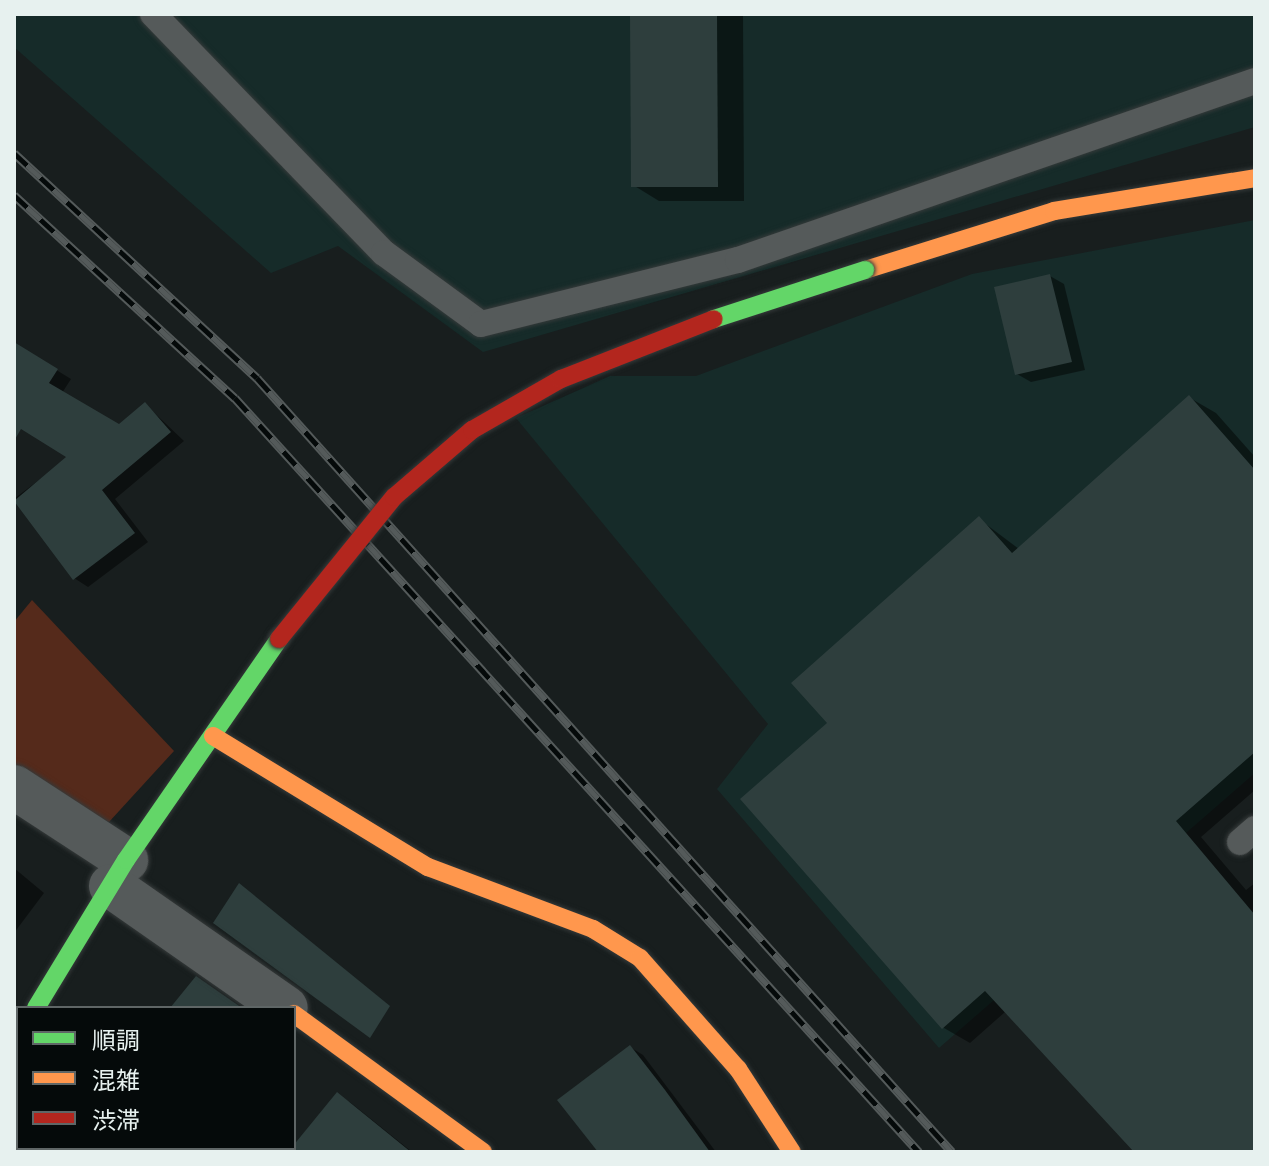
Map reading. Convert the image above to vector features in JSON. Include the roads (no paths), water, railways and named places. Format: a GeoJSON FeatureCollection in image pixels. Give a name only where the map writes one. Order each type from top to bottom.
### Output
{"type":"FeatureCollection","features":[{"type":"Feature","properties":{"kind":"street"},"geometry":{"type":"LineString","coordinates":[[37,1006],[118,873],[331,566],[394,497],[472,430],[561,379],[686,328],[865,270],[1054,211],[1255,178]]}},
{"type":"Feature","properties":{"kind":"street"},"geometry":{"type":"LineString","coordinates":[[213,736],[428,867],[593,929],[640,958],[738,1069],[792,1152]]}},
{"type":"Feature","properties":{"kind":"street"},"geometry":{"type":"LineString","coordinates":[[14,787],[284,1006]]}},
{"type":"Feature","properties":{"kind":"street"},"geometry":{"type":"LineString","coordinates":[[296,1015],[483,1152]]}},
{"type":"Feature","properties":{"kind":"lane"},"geometry":{"type":"LineString","coordinates":[[153,14],[384,253],[481,324],[738,260],[1255,81]]}},
{"type":"Feature","properties":{"kind":"railway"},"geometry":{"type":"LineString","coordinates":[[14,153],[257,378],[952,1152]]}},
{"type":"Feature","properties":{"kind":"railway"},"geometry":{"type":"LineString","coordinates":[[14,195],[235,398],[919,1152]]}}]}
